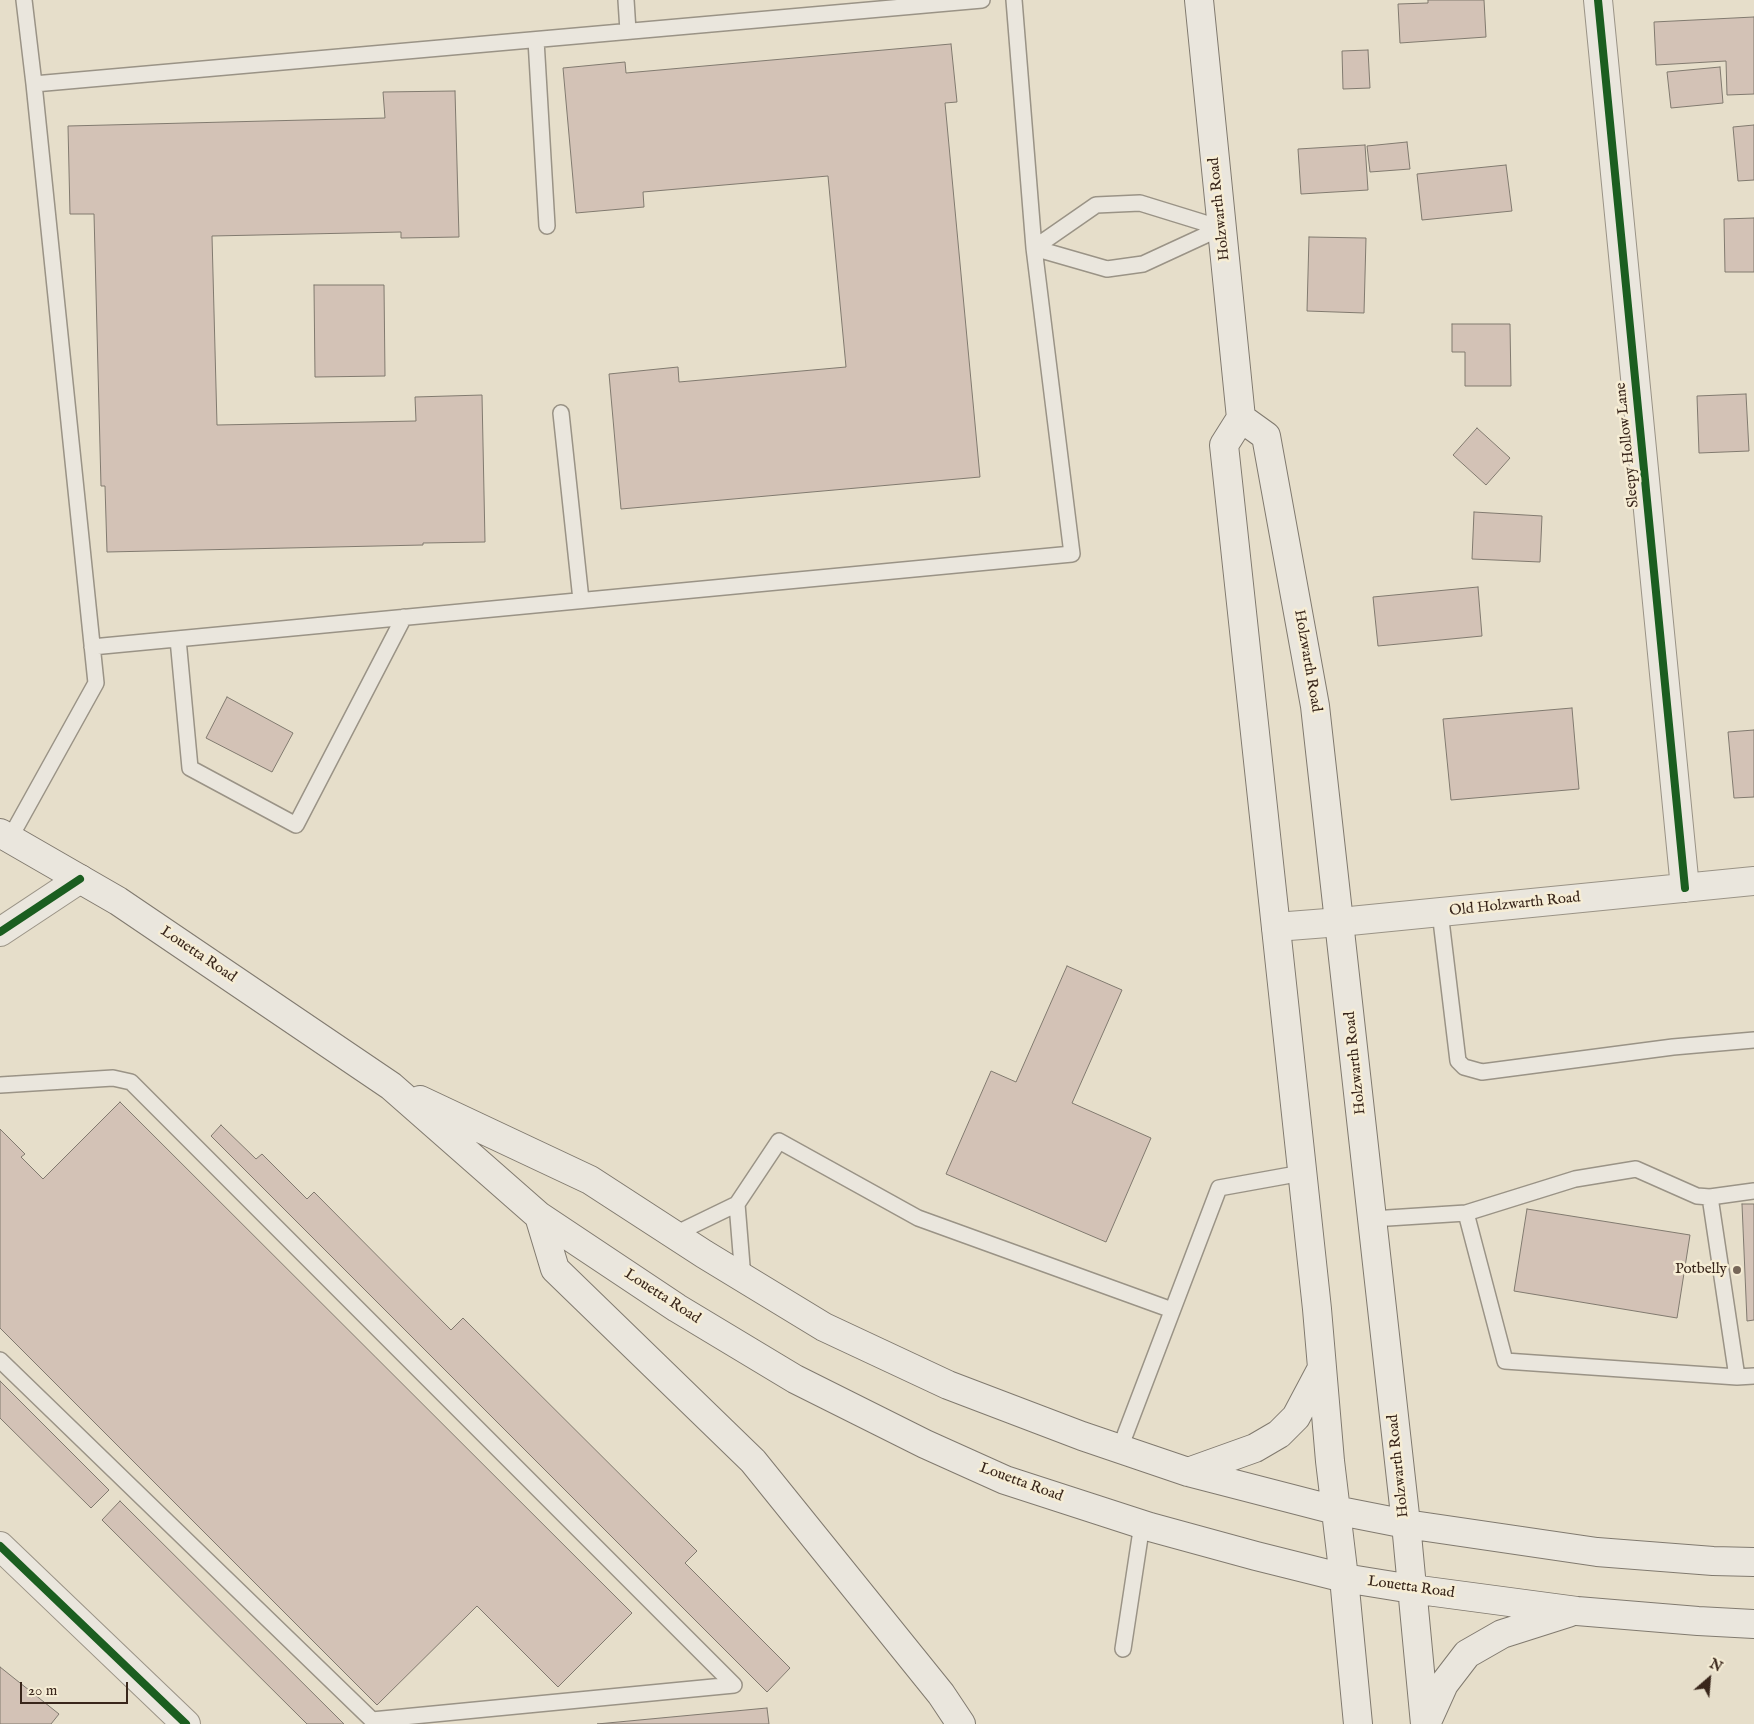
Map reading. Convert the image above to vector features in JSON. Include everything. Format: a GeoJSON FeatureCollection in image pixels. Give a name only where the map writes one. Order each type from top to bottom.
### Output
{"type":"FeatureCollection","features":[{"type":"Feature","properties":{"kind":"main road","name":"Holzwarth Road"},"geometry":{"type":"LineString","coordinates":[[1199,0],[1241,418],[1266,436],[1315,706],[1406,1524],[1426,1724]]}},
{"type":"Feature","properties":{"kind":"main road","name":"Sleepy Hollow Lane"},"geometry":{"type":"LineString","coordinates":[[1598,0],[1685,888]]}},
{"type":"Feature","properties":{"kind":"main road"},"geometry":{"type":"LineString","coordinates":[[1241,418],[1224,445],[1302,1173],[1358,1724]]}},
{"type":"Feature","properties":{"kind":"main road","name":"Louetta Road"},"geometry":{"type":"LineString","coordinates":[[5,836],[118,901],[391,1086],[539,1216],[677,1308],[795,1379],[925,1444],[1005,1480],[1142,1524],[1344,1578],[1412,1589],[1576,1610],[1698,1622],[1754,1624]]}},
{"type":"Feature","properties":{"kind":"main road"},"geometry":{"type":"LineString","coordinates":[[0,932],[80,879]]}},
{"type":"Feature","properties":{"kind":"main road","name":"Old Holzwarth Road"},"geometry":{"type":"LineString","coordinates":[[1276,927],[1754,881]]}},
{"type":"Feature","properties":{"kind":"main road","name":"Louetta Road"},"geometry":{"type":"LineString","coordinates":[[391,1086],[590,1180],[742,1278],[824,1327],[948,1385],[1082,1436],[1188,1472],[1335,1510],[1406,1524],[1597,1552],[1713,1561],[1754,1562]]}},
{"type":"Feature","properties":{"kind":"main road"},"geometry":{"type":"LineString","coordinates":[[539,1216],[555,1269],[753,1461],[941,1694],[961,1724]]}},
{"type":"Feature","properties":{"kind":"main road"},"geometry":{"type":"LineString","coordinates":[[1188,1472],[1255,1448],[1279,1434],[1296,1417],[1322,1368]]}},
{"type":"Feature","properties":{"kind":"main road"},"geometry":{"type":"LineString","coordinates":[[0,1546],[186,1724]]}},
{"type":"Feature","properties":{"kind":"main road"},"geometry":{"type":"LineString","coordinates":[[1426,1724],[1444,1684],[1467,1654],[1502,1634],[1576,1610]]}},
{"type":"Feature","properties":{"kind":"lane"},"geometry":{"type":"LineString","coordinates":[[5,836],[96,683],[24,0]]}},
{"type":"Feature","properties":{"kind":"lane"},"geometry":{"type":"LineString","coordinates":[[626,0],[628,31]]}},
{"type":"Feature","properties":{"kind":"lane"},"geometry":{"type":"LineString","coordinates":[[34,84],[982,0]]}},
{"type":"Feature","properties":{"kind":"lane"},"geometry":{"type":"LineString","coordinates":[[92,647],[1072,554],[1034,248],[1014,0]]}},
{"type":"Feature","properties":{"kind":"lane"},"geometry":{"type":"LineString","coordinates":[[536,40],[547,226]]}},
{"type":"Feature","properties":{"kind":"lane"},"geometry":{"type":"LineString","coordinates":[[1034,248],[1096,205],[1140,203],[1221,228]]}},
{"type":"Feature","properties":{"kind":"lane"},"geometry":{"type":"LineString","coordinates":[[1034,248],[1107,269],[1143,264],[1221,228]]}},
{"type":"Feature","properties":{"kind":"lane"},"geometry":{"type":"LineString","coordinates":[[561,413],[581,600]]}},
{"type":"Feature","properties":{"kind":"lane"},"geometry":{"type":"LineString","coordinates":[[178,639],[190,768],[296,825],[404,617]]}},
{"type":"Feature","properties":{"kind":"lane"},"geometry":{"type":"LineString","coordinates":[[1440,912],[1458,1061],[1464,1067],[1482,1072],[1673,1047],[1754,1040]]}},
{"type":"Feature","properties":{"kind":"lane"},"geometry":{"type":"LineString","coordinates":[[0,1085],[113,1078],[131,1082],[734,1685],[372,1720],[0,1360]]}},
{"type":"Feature","properties":{"kind":"lane"},"geometry":{"type":"LineString","coordinates":[[673,1234],[737,1204],[779,1141],[918,1218],[1172,1310]]}},
{"type":"Feature","properties":{"kind":"lane"},"geometry":{"type":"LineString","coordinates":[[1372,1219],[1466,1213],[1575,1179],[1636,1169],[1697,1196],[1710,1197],[1754,1192]]}},
{"type":"Feature","properties":{"kind":"lane"},"geometry":{"type":"LineString","coordinates":[[1120,1448],[1219,1188],[1302,1173]]}},
{"type":"Feature","properties":{"kind":"lane"},"geometry":{"type":"LineString","coordinates":[[1710,1197],[1737,1377]]}},
{"type":"Feature","properties":{"kind":"lane"},"geometry":{"type":"LineString","coordinates":[[737,1204],[742,1278]]}},
{"type":"Feature","properties":{"kind":"lane"},"geometry":{"type":"LineString","coordinates":[[1466,1213],[1506,1361],[1737,1377],[1754,1376]]}},
{"type":"Feature","properties":{"kind":"lane"},"geometry":{"type":"LineString","coordinates":[[1123,1649],[1142,1524]]}},
{"type":"Feature","properties":{"kind":"building"},"geometry":{"type":"Polygon","coordinates":[[[1428,0],[1484,0],[1486,37],[1400,43],[1398,4],[1428,3],[1428,0]]]}},
{"type":"Feature","properties":{"kind":"building"},"geometry":{"type":"Polygon","coordinates":[[[1754,17],[1754,94],[1727,95],[1726,61],[1656,65],[1654,22],[1754,17]]]}},
{"type":"Feature","properties":{"kind":"building"},"geometry":{"type":"Polygon","coordinates":[[[951,44],[957,102],[945,103],[980,477],[621,509],[609,374],[678,367],[679,382],[846,367],[828,176],[643,192],[644,207],[576,213],[563,68],[625,62],[626,73],[951,44]]]}},
{"type":"Feature","properties":{"kind":"building"},"geometry":{"type":"Polygon","coordinates":[[[1368,50],[1370,88],[1343,89],[1342,51],[1368,50]]]}},
{"type":"Feature","properties":{"kind":"building"},"geometry":{"type":"Polygon","coordinates":[[[1720,67],[1723,103],[1671,108],[1667,72],[1720,67]]]}},
{"type":"Feature","properties":{"kind":"building"},"geometry":{"type":"Polygon","coordinates":[[[455,91],[459,237],[401,238],[401,232],[212,236],[217,425],[416,421],[415,397],[482,395],[485,542],[107,552],[105,486],[101,486],[94,214],[70,214],[68,126],[385,118],[383,92],[455,91]]]}},
{"type":"Feature","properties":{"kind":"building"},"geometry":{"type":"Polygon","coordinates":[[[1754,125],[1754,180],[1738,181],[1733,127],[1754,125]]]}},
{"type":"Feature","properties":{"kind":"building"},"geometry":{"type":"Polygon","coordinates":[[[1407,142],[1410,169],[1370,172],[1367,146],[1407,142]]]}},
{"type":"Feature","properties":{"kind":"building"},"geometry":{"type":"Polygon","coordinates":[[[1365,145],[1368,190],[1301,194],[1298,149],[1365,145]]]}},
{"type":"Feature","properties":{"kind":"building"},"geometry":{"type":"Polygon","coordinates":[[[1506,165],[1512,211],[1422,220],[1417,174],[1506,165]]]}},
{"type":"Feature","properties":{"kind":"building"},"geometry":{"type":"Polygon","coordinates":[[[1754,218],[1754,272],[1725,272],[1724,219],[1754,218]]]}},
{"type":"Feature","properties":{"kind":"building"},"geometry":{"type":"Polygon","coordinates":[[[1309,237],[1366,238],[1364,313],[1307,311],[1309,237]]]}},
{"type":"Feature","properties":{"kind":"building"},"geometry":{"type":"Polygon","coordinates":[[[314,285],[384,285],[385,376],[315,377],[314,285]]]}},
{"type":"Feature","properties":{"kind":"building"},"geometry":{"type":"Polygon","coordinates":[[[1452,324],[1510,324],[1511,386],[1465,386],[1465,352],[1452,352],[1452,324]]]}},
{"type":"Feature","properties":{"kind":"building"},"geometry":{"type":"Polygon","coordinates":[[[1746,394],[1749,451],[1699,453],[1697,396],[1746,394]]]}},
{"type":"Feature","properties":{"kind":"building"},"geometry":{"type":"Polygon","coordinates":[[[1477,428],[1510,458],[1486,485],[1453,455],[1477,428]]]}},
{"type":"Feature","properties":{"kind":"building"},"geometry":{"type":"Polygon","coordinates":[[[1474,512],[1542,516],[1540,562],[1472,559],[1474,512]]]}},
{"type":"Feature","properties":{"kind":"building"},"geometry":{"type":"Polygon","coordinates":[[[1478,587],[1482,636],[1378,646],[1373,597],[1478,587]]]}},
{"type":"Feature","properties":{"kind":"building"},"geometry":{"type":"Polygon","coordinates":[[[227,697],[293,733],[272,772],[206,738],[227,697]]]}},
{"type":"Feature","properties":{"kind":"building"},"geometry":{"type":"Polygon","coordinates":[[[1572,708],[1579,789],[1451,800],[1443,719],[1572,708]]]}},
{"type":"Feature","properties":{"kind":"building"},"geometry":{"type":"Polygon","coordinates":[[[1754,730],[1754,797],[1734,798],[1728,732],[1754,730]]]}},
{"type":"Feature","properties":{"kind":"building"},"geometry":{"type":"Polygon","coordinates":[[[1067,966],[1122,990],[1072,1103],[1151,1138],[1106,1242],[946,1174],[991,1071],[1016,1082],[1067,966]]]}},
{"type":"Feature","properties":{"kind":"building"},"geometry":{"type":"Polygon","coordinates":[[[120,1102],[632,1613],[558,1687],[477,1606],[377,1705],[0,1328],[0,1129],[25,1154],[21,1157],[43,1179],[120,1102]]]}},
{"type":"Feature","properties":{"kind":"building"},"geometry":{"type":"Polygon","coordinates":[[[221,1125],[256,1159],[262,1154],[307,1199],[314,1192],[451,1330],[463,1318],[697,1551],[685,1563],[790,1668],[767,1692],[211,1136],[221,1125]]]}},
{"type":"Feature","properties":{"kind":"building"},"geometry":{"type":"Polygon","coordinates":[[[1742,1204],[1754,1204],[1754,1320],[1747,1321],[1742,1204]]]}},
{"type":"Feature","properties":{"kind":"building"},"geometry":{"type":"Polygon","coordinates":[[[1527,1209],[1690,1235],[1677,1318],[1514,1291],[1527,1209]]]}},
{"type":"Feature","properties":{"kind":"building"},"geometry":{"type":"Polygon","coordinates":[[[0,1381],[109,1490],[91,1508],[0,1418],[0,1381]]]}},
{"type":"Feature","properties":{"kind":"building"},"geometry":{"type":"Polygon","coordinates":[[[120,1501],[344,1724],[307,1724],[102,1520],[120,1501]]]}},
{"type":"Feature","properties":{"kind":"building"},"geometry":{"type":"Polygon","coordinates":[[[0,1667],[59,1714],[51,1724],[0,1724],[0,1667]]]}},
{"type":"Feature","properties":{"kind":"building"},"geometry":{"type":"Polygon","coordinates":[[[767,1708],[769,1724],[597,1724],[767,1708]]]}},
{"type":"Feature","properties":{"kind":"cycle path"},"geometry":{"type":"LineString","coordinates":[[1598,0],[1685,888]]}},
{"type":"Feature","properties":{"kind":"cycle path"},"geometry":{"type":"LineString","coordinates":[[0,932],[80,879]]}},
{"type":"Feature","properties":{"kind":"cycle path"},"geometry":{"type":"LineString","coordinates":[[0,1546],[186,1724]]}},
{"type":"Feature","properties":{"kind":"place","name":"Potbelly"},"geometry":{"type":"Point","coordinates":[1737,1270]}}]}
